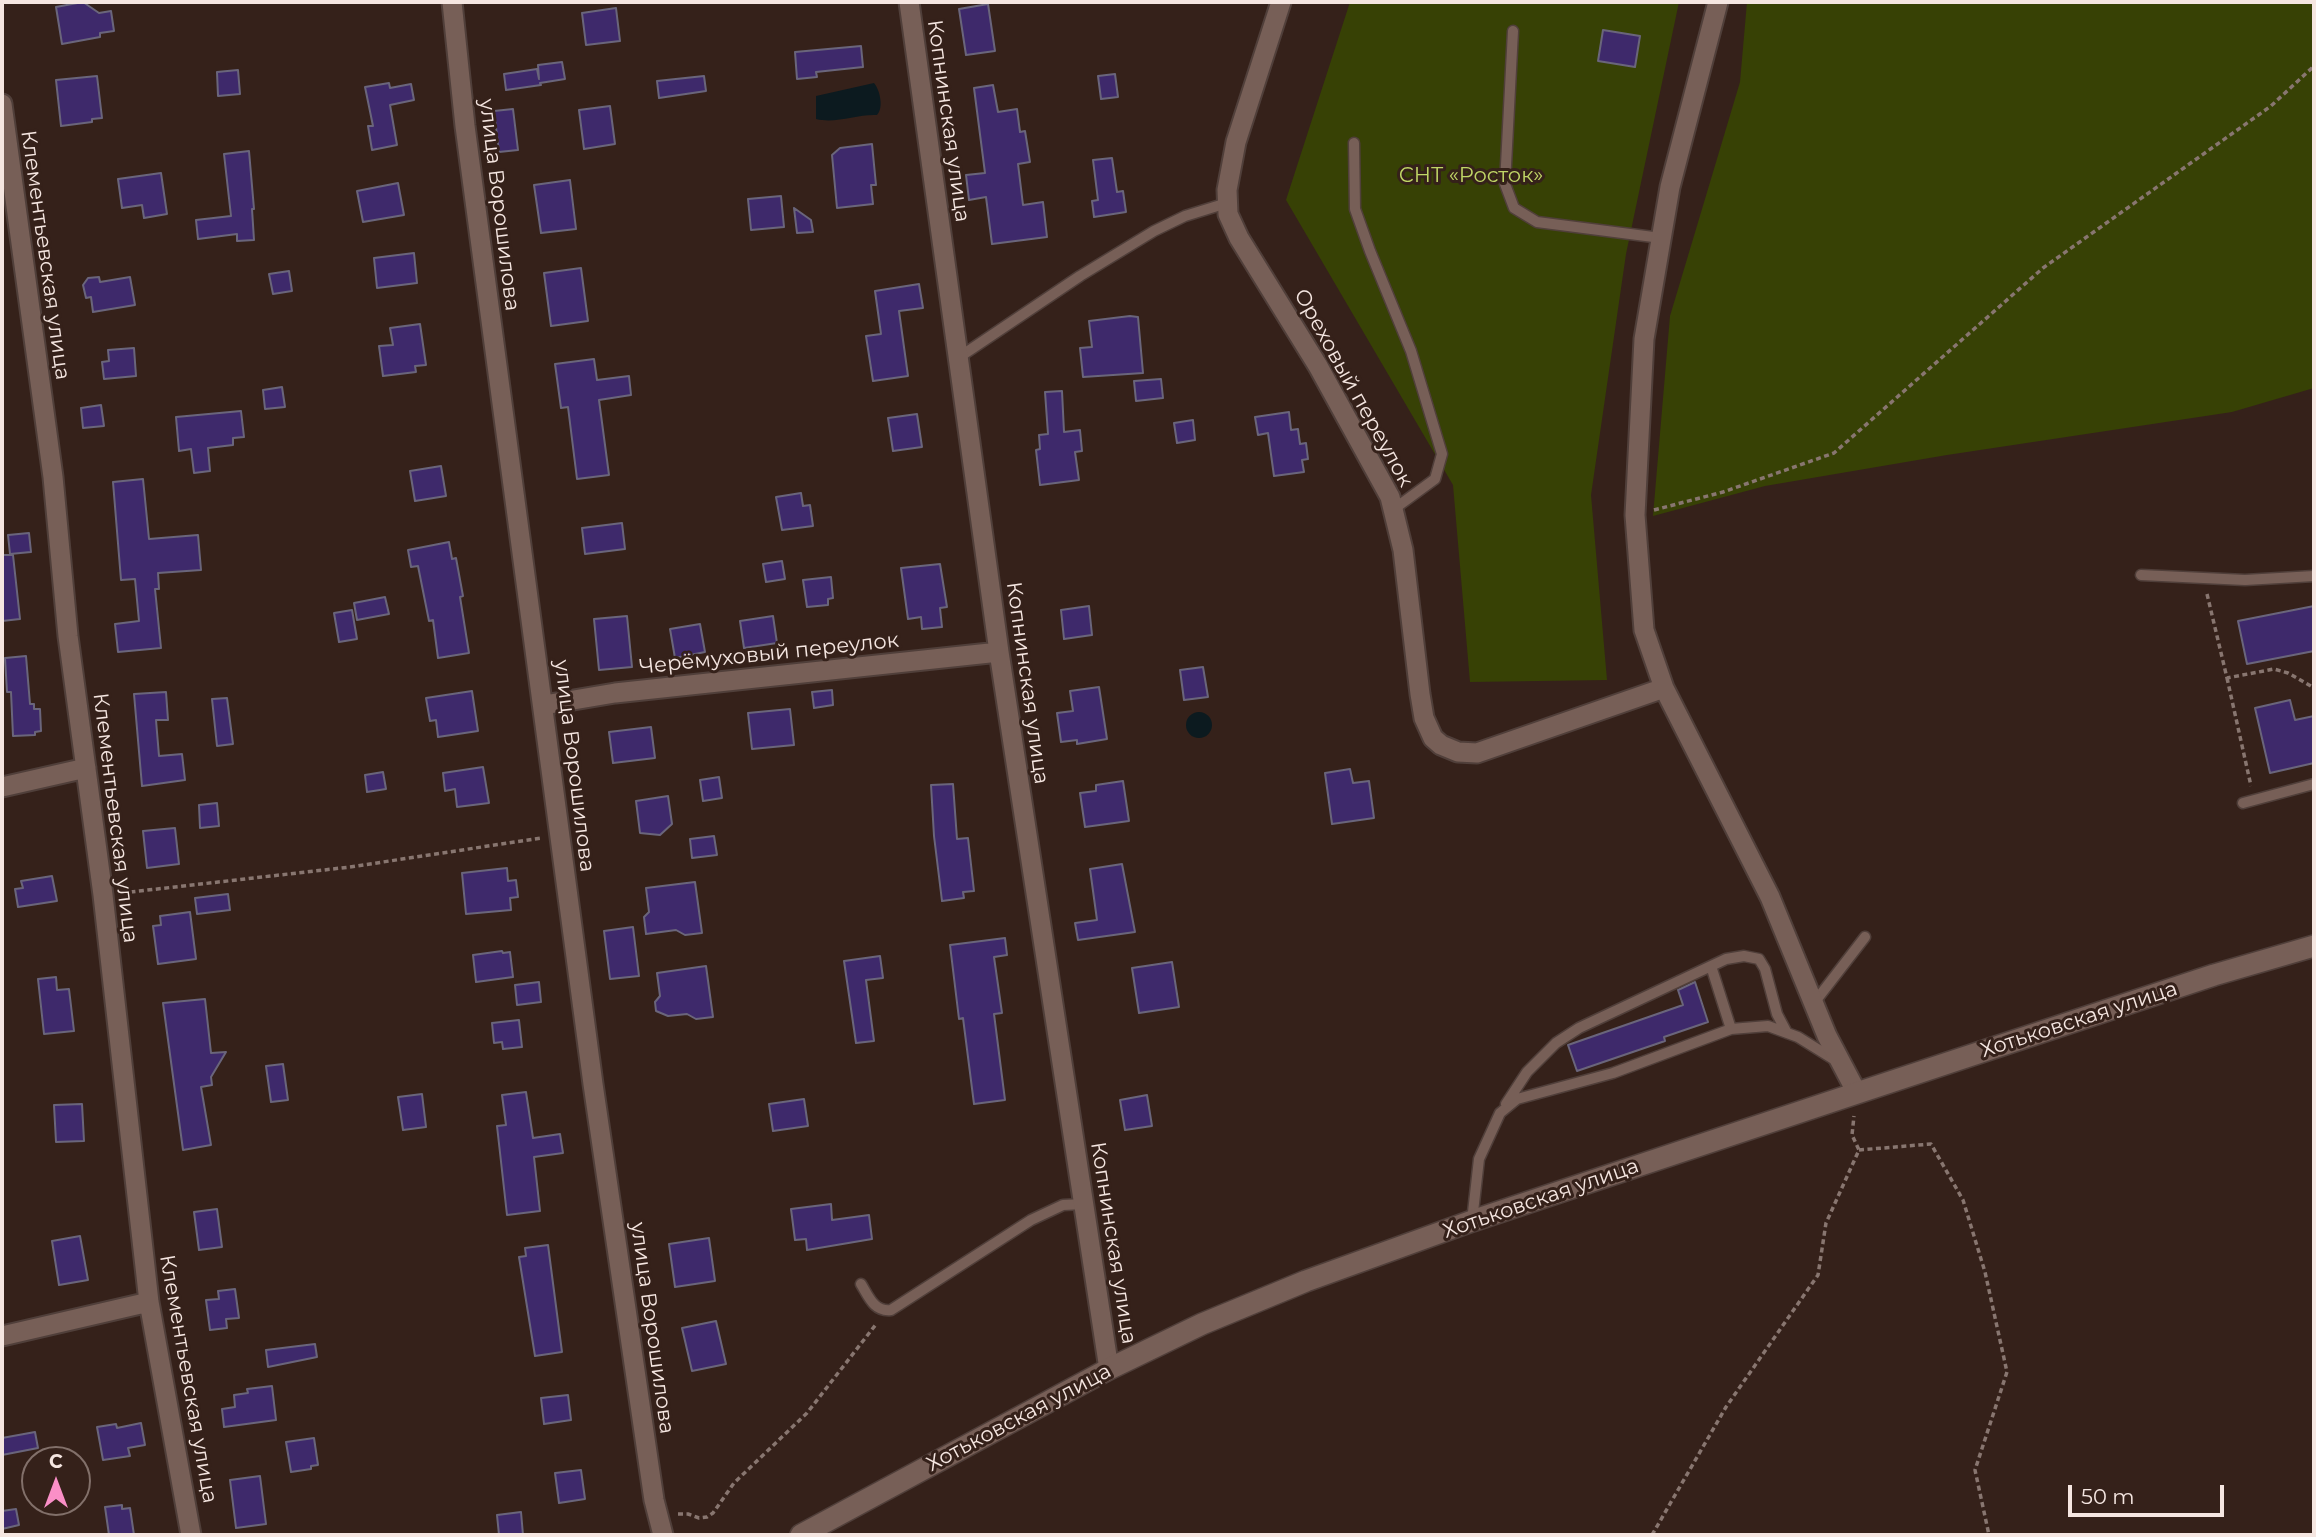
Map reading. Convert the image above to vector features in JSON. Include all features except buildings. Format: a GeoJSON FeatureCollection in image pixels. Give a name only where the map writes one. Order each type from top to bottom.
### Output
{"type":"FeatureCollection","features":[{"type":"Feature","properties":{"kind":"main road","name":"Хотьковская улица"},"geometry":{"type":"LineString","coordinates":[[801,1535],[1109,1369],[1202,1324],[1306,1281],[1472,1221],[1857,1093],[2214,975],[2314,946]]}},
{"type":"Feature","properties":{"kind":"street","name":"улица Ворошилова"},"geometry":{"type":"LineString","coordinates":[[452,2],[465,127],[593,1084],[661,1527]]}},
{"type":"Feature","properties":{"kind":"street","name":"Копнинская улица"},"geometry":{"type":"LineString","coordinates":[[909,2],[999,652],[1109,1369]]}},
{"type":"Feature","properties":{"kind":"street","name":"Ореховый переулок"},"geometry":{"type":"LineString","coordinates":[[1281,2],[1236,142],[1227,190],[1228,214],[1239,238],[1318,366],[1390,497],[1403,550],[1424,718],[1433,738],[1441,745],[1458,752],[1477,752],[1664,688]]}},
{"type":"Feature","properties":{"kind":"street"},"geometry":{"type":"LineString","coordinates":[[1718,2],[1670,187],[1644,339],[1635,515],[1644,631],[1664,688],[1764,885],[1827,1036],[1857,1093]]}},
{"type":"Feature","properties":{"kind":"street","name":"Клементьевская улица"},"geometry":{"type":"LineString","coordinates":[[2,104],[53,477],[68,636],[103,895],[149,1302],[191,1535]]}},
{"type":"Feature","properties":{"kind":"street","name":"Черёмуховый переулок"},"geometry":{"type":"LineString","coordinates":[[544,705],[615,693],[999,652]]}},
{"type":"Feature","properties":{"kind":"street"},"geometry":{"type":"LineString","coordinates":[[2,788],[86,768]]}},
{"type":"Feature","properties":{"kind":"street"},"geometry":{"type":"LineString","coordinates":[[2,1336],[149,1302]]}},
{"type":"Feature","properties":{"kind":"lane"},"geometry":{"type":"LineString","coordinates":[[1513,31],[1505,184],[1514,208],[1536,222],[1661,238]]}},
{"type":"Feature","properties":{"kind":"lane"},"geometry":{"type":"LineString","coordinates":[[1354,143],[1356,209],[1370,251],[1412,351],[1442,454],[1435,479],[1394,509]]}},
{"type":"Feature","properties":{"kind":"lane"},"geometry":{"type":"LineString","coordinates":[[958,359],[1080,276],[1154,231],[1185,216],[1227,203]]}},
{"type":"Feature","properties":{"kind":"lane"},"geometry":{"type":"LineString","coordinates":[[2141,575],[2245,580],[2314,576]]}},
{"type":"Feature","properties":{"kind":"lane"},"geometry":{"type":"LineString","coordinates":[[2243,803],[2314,784]]}},
{"type":"Feature","properties":{"kind":"lane"},"geometry":{"type":"LineString","coordinates":[[1814,1003],[1865,937]]}},
{"type":"Feature","properties":{"kind":"lane"},"geometry":{"type":"LineString","coordinates":[[1472,1221],[1479,1159],[1500,1113],[1527,1072],[1556,1043],[1609,1012],[1726,959],[1744,956],[1759,958],[1765,969],[1777,1014],[1787,1033]]}},
{"type":"Feature","properties":{"kind":"lane"},"geometry":{"type":"LineString","coordinates":[[1711,966],[1731,1028]]}},
{"type":"Feature","properties":{"kind":"lane"},"geometry":{"type":"LineString","coordinates":[[1500,1113],[1517,1099],[1613,1073],[1731,1028],[1768,1026],[1798,1037],[1842,1064]]}},
{"type":"Feature","properties":{"kind":"lane"},"geometry":{"type":"LineString","coordinates":[[861,1284],[874,1306],[883,1311],[891,1310],[1051,1209],[1063,1205],[1084,1205]]}},
{"type":"Feature","properties":{"kind":"path"},"geometry":{"type":"LineString","coordinates":[[1635,515],[1723,492],[1834,453],[2043,268],[2271,106],[2314,66]]}},
{"type":"Feature","properties":{"kind":"path"},"geometry":{"type":"LineString","coordinates":[[2204,578],[2254,800]]}},
{"type":"Feature","properties":{"kind":"path"},"geometry":{"type":"LineString","coordinates":[[2227,678],[2274,669],[2288,673],[2311,686],[2314,684]]}},
{"type":"Feature","properties":{"kind":"path"},"geometry":{"type":"LineString","coordinates":[[103,895],[350,867],[560,835]]}},
{"type":"Feature","properties":{"kind":"path"},"geometry":{"type":"LineString","coordinates":[[1652,1535],[1727,1407],[1818,1275],[1826,1223],[1859,1150],[1852,1135],[1857,1093]]}},
{"type":"Feature","properties":{"kind":"path"},"geometry":{"type":"LineString","coordinates":[[1859,1150],[1931,1144],[1963,1200],[1985,1272],[2007,1372],[1975,1470],[1989,1535]]}},
{"type":"Feature","properties":{"kind":"path"},"geometry":{"type":"LineString","coordinates":[[661,1527],[677,1514],[707,1517],[713,1513],[734,1483],[807,1413],[875,1326],[883,1311]]}},
{"type":"Feature","properties":{"kind":"green space","name":"СНТ «Росток»"},"geometry":{"type":"Polygon","coordinates":[[[1350,2],[1679,2],[1626,254],[1591,495],[1607,680],[1470,682],[1453,485],[1286,200],[1350,2]]]}},
{"type":"Feature","properties":{"kind":"green space"},"geometry":{"type":"Polygon","coordinates":[[[1747,2],[2314,2],[2314,388],[2232,412],[1947,455],[1765,486],[1653,516],[1670,316],[1740,82],[1747,2]]]}},
{"type":"Feature","properties":{"kind":"shaded area"},"geometry":{"type":"Polygon","coordinates":[[[874,83],[880,99],[877,115],[816,119],[816,96],[874,83]]]}},
{"type":"Feature","properties":{"kind":"shaded area"},"geometry":{"type":"Polygon","coordinates":[[[1199,712],[1208,716],[1212,725],[1208,734],[1199,738],[1190,734],[1186,725],[1190,716],[1199,712]]]}}]}
